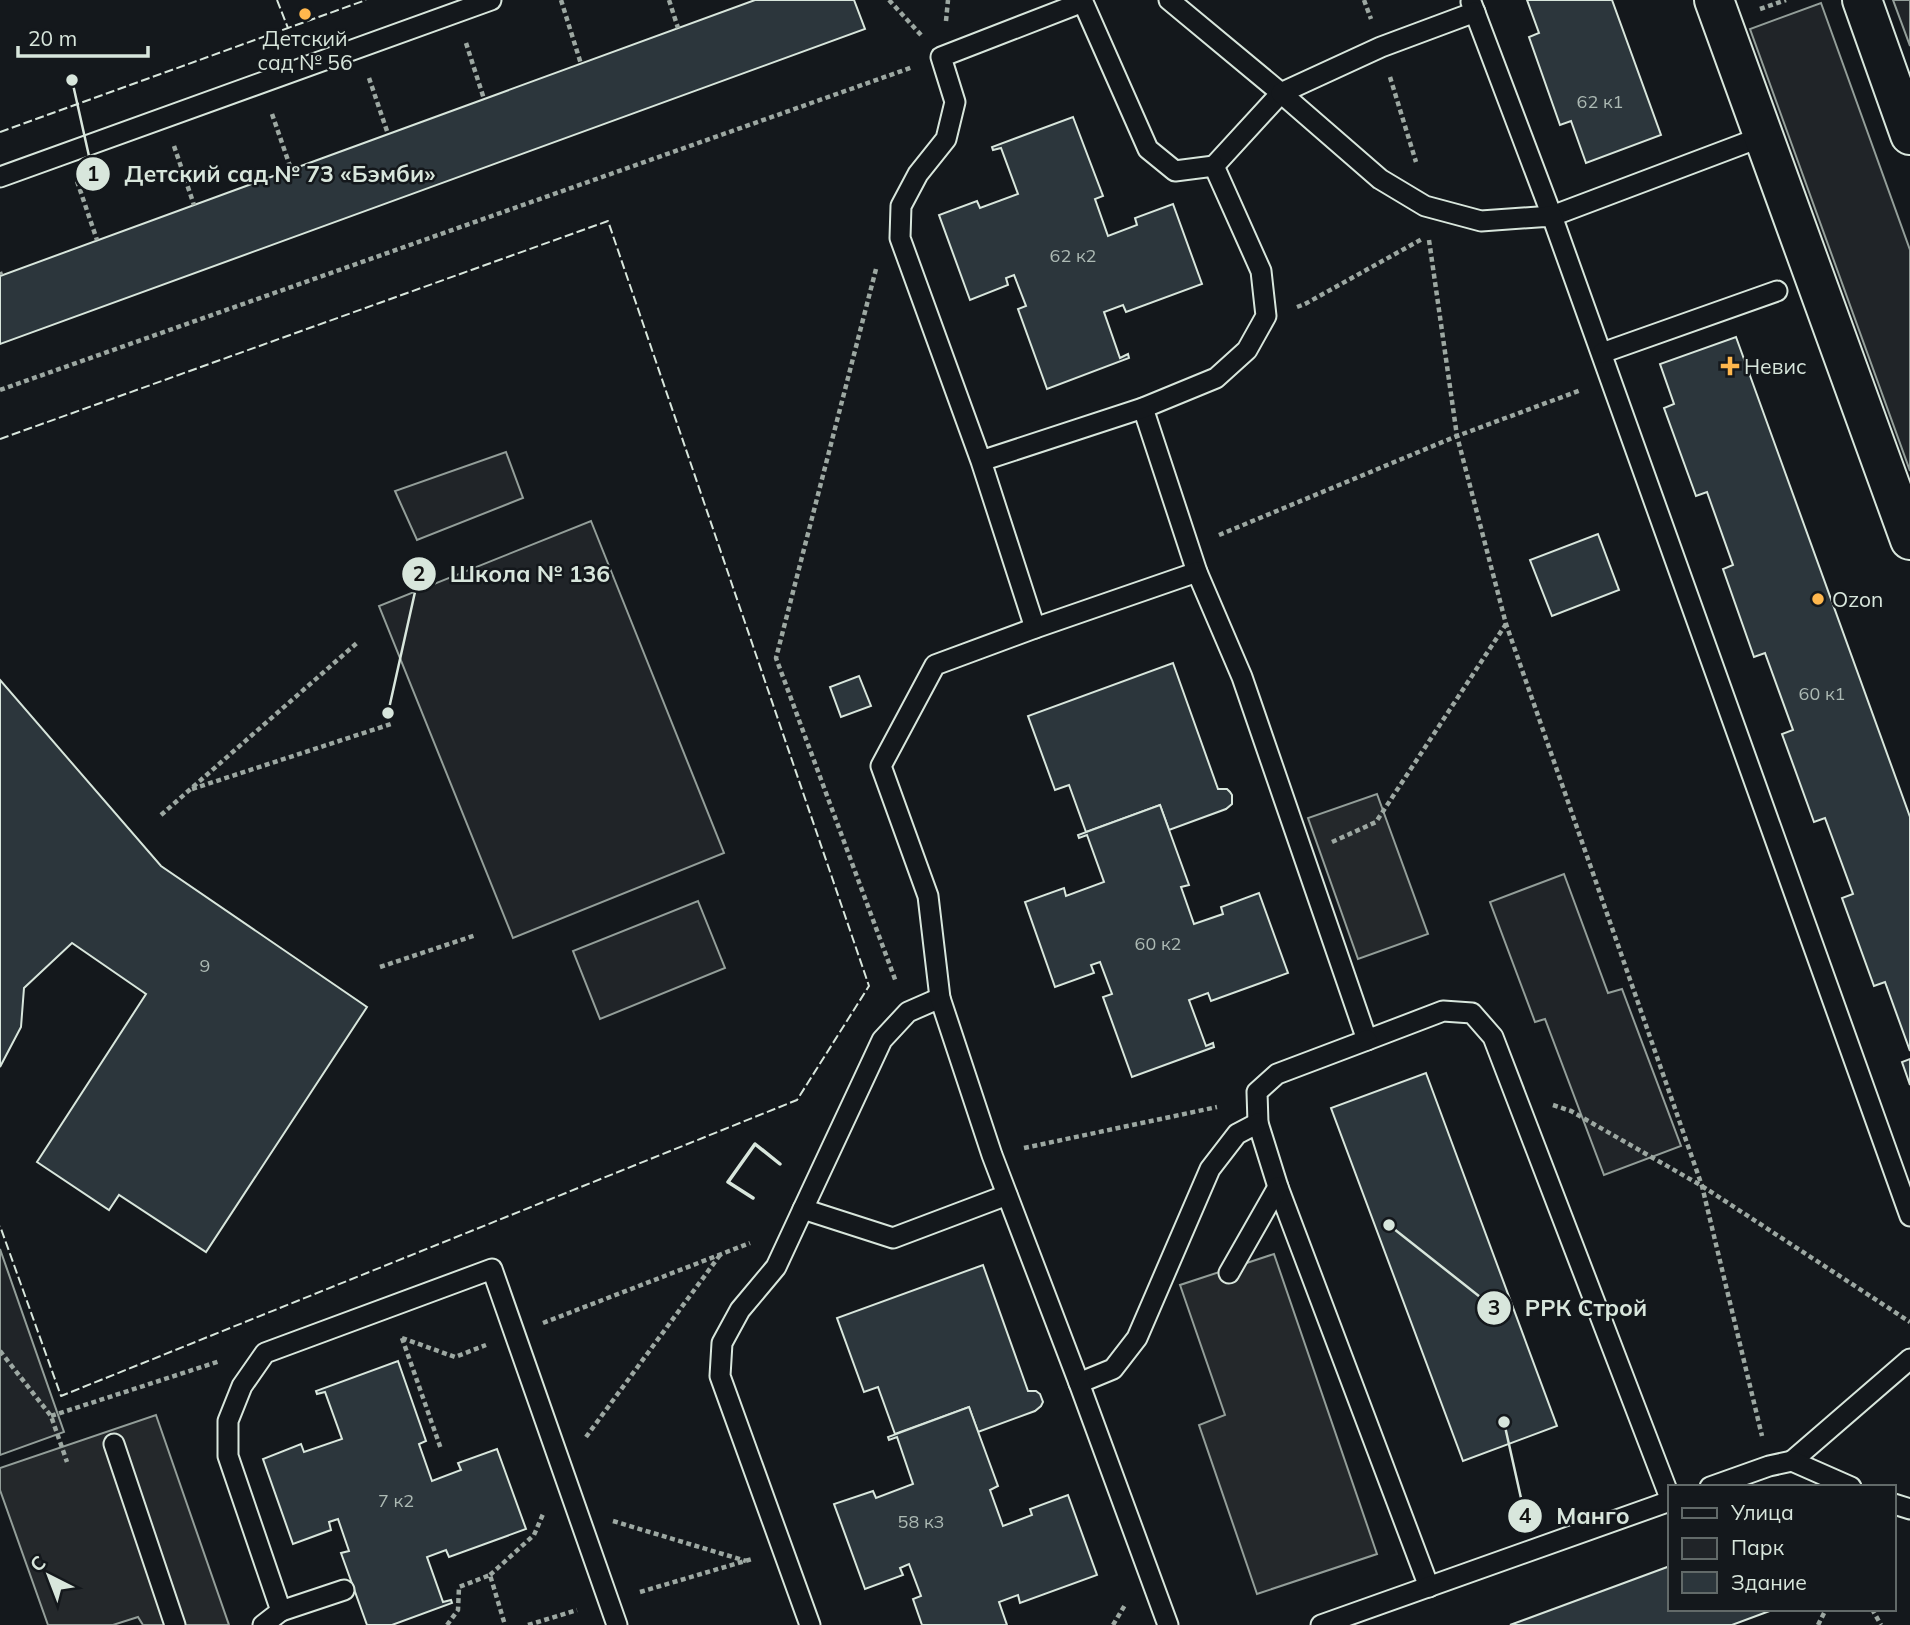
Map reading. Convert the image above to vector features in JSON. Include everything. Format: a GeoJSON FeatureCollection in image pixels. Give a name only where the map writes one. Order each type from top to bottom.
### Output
{"type":"FeatureCollection","features":[{"type":"Feature","properties":{"kind":"street"},"geometry":{"type":"LineString","coordinates":[[1714,0],[1910,540]]}},
{"type":"Feature","properties":{"kind":"street"},"geometry":{"type":"LineString","coordinates":[[1862,0],[1910,135]]}},
{"type":"Feature","properties":{"kind":"lane"},"geometry":{"type":"LineString","coordinates":[[0,177],[491,0]]}},
{"type":"Feature","properties":{"kind":"lane"},"geometry":{"type":"LineString","coordinates":[[1169,0],[1380,179],[1425,206],[1481,221],[1552,216],[1764,136]]}},
{"type":"Feature","properties":{"kind":"lane"},"geometry":{"type":"LineString","coordinates":[[1035,628],[981,461],[900,238],[901,206],[918,174],[946,139],[955,102],[941,57],[1085,1],[1148,149],[1175,171],[1214,166],[1281,93],[1473,6],[1602,353],[1910,1216]]}},
{"type":"Feature","properties":{"kind":"lane"},"geometry":{"type":"LineString","coordinates":[[981,461],[1143,408],[1216,378],[1247,350],[1266,316],[1261,271],[1214,166]]}},
{"type":"Feature","properties":{"kind":"lane"},"geometry":{"type":"LineString","coordinates":[[1602,353],[1777,291]]}},
{"type":"Feature","properties":{"kind":"lane"},"geometry":{"type":"LineString","coordinates":[[1143,408],[1197,572],[1242,677],[1367,1040]]}},
{"type":"Feature","properties":{"kind":"lane"},"geometry":{"type":"LineString","coordinates":[[1168,1625],[992,1155],[940,998],[928,896],[881,766],[935,665],[1197,572]]}},
{"type":"Feature","properties":{"kind":"lane"},"geometry":{"type":"LineString","coordinates":[[810,1625],[720,1376],[722,1343],[740,1310],[776,1267],[882,1040],[908,1012],[940,998]]}},
{"type":"Feature","properties":{"kind":"lane"},"geometry":{"type":"LineString","coordinates":[[1429,1587],[1278,1187],[1258,1123],[1257,1092],[1277,1074],[1443,1011],[1472,1013],[1493,1037],[1668,1494]]}},
{"type":"Feature","properties":{"kind":"lane"},"geometry":{"type":"LineString","coordinates":[[1079,1383],[1113,1369],[1137,1338],[1210,1168],[1237,1134],[1258,1123]]}},
{"type":"Feature","properties":{"kind":"lane"},"geometry":{"type":"LineString","coordinates":[[1229,1273],[1278,1187]]}},
{"type":"Feature","properties":{"kind":"lane"},"geometry":{"type":"LineString","coordinates":[[799,1218],[893,1238],[1007,1195]]}},
{"type":"Feature","properties":{"kind":"lane"},"geometry":{"type":"LineString","coordinates":[[281,1611],[228,1456],[228,1421],[242,1386],[265,1353],[492,1269],[617,1625]]}},
{"type":"Feature","properties":{"kind":"lane"},"geometry":{"type":"LineString","coordinates":[[1716,1485],[1769,1466],[1792,1461],[1910,1359]]}},
{"type":"Feature","properties":{"kind":"lane"},"geometry":{"type":"LineString","coordinates":[[114,1444],[175,1625]]}},
{"type":"Feature","properties":{"kind":"lane"},"geometry":{"type":"LineString","coordinates":[[1792,1461],[1846,1485]]}},
{"type":"Feature","properties":{"kind":"lane"},"geometry":{"type":"LineString","coordinates":[[1321,1625],[1668,1500]]}},
{"type":"Feature","properties":{"kind":"lane"},"geometry":{"type":"LineString","coordinates":[[263,1625],[281,1611],[344,1590]]}},
{"type":"Feature","properties":{"kind":"path"},"geometry":{"type":"LineString","coordinates":[[561,0],[581,64]]}},
{"type":"Feature","properties":{"kind":"path"},"geometry":{"type":"LineString","coordinates":[[669,0],[678,29]]}},
{"type":"Feature","properties":{"kind":"path"},"geometry":{"type":"LineString","coordinates":[[0,390],[941,57],[889,0]]}},
{"type":"Feature","properties":{"kind":"path"},"geometry":{"type":"LineString","coordinates":[[1364,0],[1421,177],[1425,206]]}},
{"type":"Feature","properties":{"kind":"path"},"geometry":{"type":"LineString","coordinates":[[456,13],[485,99]]}},
{"type":"Feature","properties":{"kind":"path"},"geometry":{"type":"LineString","coordinates":[[359,48],[388,134]]}},
{"type":"Feature","properties":{"kind":"path"},"geometry":{"type":"LineString","coordinates":[[261,83],[291,169]]}},
{"type":"Feature","properties":{"kind":"path"},"geometry":{"type":"LineString","coordinates":[[164,118],[194,205]]}},
{"type":"Feature","properties":{"kind":"path"},"geometry":{"type":"LineString","coordinates":[[67,153],[97,240]]}},
{"type":"Feature","properties":{"kind":"path"},"geometry":{"type":"LineString","coordinates":[[1266,316],[1305,304],[1429,235],[1457,436],[1506,624],[1702,1186],[1769,1466]]}},
{"type":"Feature","properties":{"kind":"path"},"geometry":{"type":"LineString","coordinates":[[900,238],[878,264],[776,658],[908,1012]]}},
{"type":"Feature","properties":{"kind":"path"},"geometry":{"type":"LineString","coordinates":[[1189,548],[1457,436],[1610,379]]}},
{"type":"Feature","properties":{"kind":"path"},"geometry":{"type":"LineString","coordinates":[[1303,856],[1376,822],[1506,624]]}},
{"type":"Feature","properties":{"kind":"path"},"geometry":{"type":"LineString","coordinates":[[161,815],[358,642]]}},
{"type":"Feature","properties":{"kind":"path"},"geometry":{"type":"LineString","coordinates":[[190,790],[391,724]]}},
{"type":"Feature","properties":{"kind":"path"},"geometry":{"type":"LineString","coordinates":[[380,967],[476,935]]}},
{"type":"Feature","properties":{"kind":"path"},"geometry":{"type":"LineString","coordinates":[[1513,1089],[1570,1111],[1702,1186],[1910,1322]]}},
{"type":"Feature","properties":{"kind":"path"},"geometry":{"type":"LineString","coordinates":[[992,1155],[1221,1106],[1237,1134]]}},
{"type":"Feature","properties":{"kind":"path"},"geometry":{"type":"LineString","coordinates":[[441,1449],[401,1338],[455,1357],[720,1254],[799,1218]]}},
{"type":"Feature","properties":{"kind":"path"},"geometry":{"type":"LineString","coordinates":[[447,1625],[458,1610],[458,1587],[490,1576],[534,1535],[562,1469],[720,1254]]}},
{"type":"Feature","properties":{"kind":"path"},"geometry":{"type":"LineString","coordinates":[[0,1351],[51,1416],[67,1462]]}},
{"type":"Feature","properties":{"kind":"path"},"geometry":{"type":"LineString","coordinates":[[51,1416],[221,1361],[265,1353]]}},
{"type":"Feature","properties":{"kind":"path"},"geometry":{"type":"LineString","coordinates":[[576,1509],[746,1561]]}},
{"type":"Feature","properties":{"kind":"path"},"geometry":{"type":"LineString","coordinates":[[528,1625],[783,1550]]}},
{"type":"Feature","properties":{"kind":"path"},"geometry":{"type":"LineString","coordinates":[[490,1576],[505,1625]]}},
{"type":"Feature","properties":{"kind":"green space"},"geometry":{"type":"Polygon","coordinates":[[[1893,0],[1910,0],[1910,46],[1893,0]]]}},
{"type":"Feature","properties":{"kind":"green space"},"geometry":{"type":"Polygon","coordinates":[[[1821,3],[1910,250],[1910,471],[1750,29],[1821,3]]]}},
{"type":"Feature","properties":{"kind":"green space"},"geometry":{"type":"Polygon","coordinates":[[[506,452],[523,498],[417,540],[395,491],[506,452]]]}},
{"type":"Feature","properties":{"kind":"green space"},"geometry":{"type":"Polygon","coordinates":[[[591,521],[724,853],[513,938],[379,606],[591,521]]]}},
{"type":"Feature","properties":{"kind":"green space"},"geometry":{"type":"Polygon","coordinates":[[[1564,874],[1608,993],[1622,989],[1681,1146],[1604,1175],[1545,1019],[1535,1022],[1490,902],[1564,874]]]}},
{"type":"Feature","properties":{"kind":"green space"},"geometry":{"type":"Polygon","coordinates":[[[698,901],[725,968],[600,1019],[573,951],[698,901]]]}},
{"type":"Feature","properties":{"kind":"green space"},"geometry":{"type":"Polygon","coordinates":[[[0,1249],[64,1432],[0,1455],[0,1249]]]}},
{"type":"Feature","properties":{"kind":"shaded area"},"geometry":{"type":"Polygon","coordinates":[[[1377,794],[1428,934],[1358,959],[1308,818],[1377,794]]]}},
{"type":"Feature","properties":{"kind":"shaded area"},"geometry":{"type":"Polygon","coordinates":[[[1274,1254],[1377,1554],[1257,1594],[1199,1425],[1225,1415],[1180,1285],[1274,1254]]]}},
{"type":"Feature","properties":{"kind":"shaded area"},"geometry":{"type":"Polygon","coordinates":[[[156,1415],[229,1625],[143,1625],[138,1617],[113,1625],[48,1625],[0,1490],[0,1468],[156,1415]]]}},
{"type":"Feature","properties":{"kind":"building"},"geometry":{"type":"Polygon","coordinates":[[[755,0],[854,0],[865,29],[0,344],[0,276],[755,0]]]}},
{"type":"Feature","properties":{"kind":"building"},"geometry":{"type":"Polygon","coordinates":[[[1527,0],[1612,0],[1661,135],[1586,163],[1571,121],[1560,125],[1529,37],[1539,33],[1527,0]]]}},
{"type":"Feature","properties":{"kind":"building"},"geometry":{"type":"Polygon","coordinates":[[[1073,117],[1103,196],[1095,199],[1108,236],[1137,225],[1135,218],[1173,204],[1202,284],[1126,312],[1123,305],[1104,312],[1120,358],[1128,354],[1129,358],[1047,389],[1018,309],[1026,306],[1014,275],[1006,278],[1008,285],[970,300],[939,215],[977,201],[980,208],[1018,194],[1001,148],[993,150],[992,147],[1073,117]]]}},
{"type":"Feature","properties":{"kind":"building"},"geometry":{"type":"Polygon","coordinates":[[[1736,337],[1910,817],[1910,1051],[1885,982],[1874,986],[1842,898],[1853,894],[1825,818],[1814,822],[1782,734],[1793,730],[1765,653],[1754,657],[1723,569],[1733,565],[1707,492],[1696,496],[1664,408],[1674,404],[1660,364],[1736,337]]]}},
{"type":"Feature","properties":{"kind":"building"},"geometry":{"type":"Polygon","coordinates":[[[1598,534],[1619,590],[1552,616],[1530,560],[1598,534]]]}},
{"type":"Feature","properties":{"kind":"building"},"geometry":{"type":"Polygon","coordinates":[[[1173,663],[1218,789],[1227,789],[1230,792],[1232,804],[1226,809],[1169,830],[1160,805],[1086,832],[1069,785],[1055,790],[1028,716],[1173,663]]]}},
{"type":"Feature","properties":{"kind":"building"},"geometry":{"type":"Polygon","coordinates":[[[859,676],[871,706],[841,717],[830,687],[859,676]]]}},
{"type":"Feature","properties":{"kind":"building"},"geometry":{"type":"Polygon","coordinates":[[[0,680],[161,866],[367,1007],[206,1252],[119,1195],[109,1210],[37,1162],[146,994],[72,943],[24,988],[21,1027],[0,1067],[0,680]]]}},
{"type":"Feature","properties":{"kind":"building"},"geometry":{"type":"Polygon","coordinates":[[[1160,805],[1189,885],[1181,887],[1194,924],[1223,914],[1221,907],[1259,893],[1288,973],[1211,1001],[1208,993],[1189,1000],[1206,1046],[1213,1043],[1214,1047],[1132,1077],[1103,997],[1112,994],[1100,962],[1091,965],[1094,973],[1055,987],[1025,902],[1064,888],[1066,896],[1104,882],[1087,835],[1079,838],[1078,835],[1160,805]]]}},
{"type":"Feature","properties":{"kind":"building"},"geometry":{"type":"Polygon","coordinates":[[[1910,1059],[1910,1085],[1902,1062],[1910,1059]]]}},
{"type":"Feature","properties":{"kind":"building"},"geometry":{"type":"Polygon","coordinates":[[[1426,1073],[1557,1426],[1463,1461],[1331,1108],[1426,1073]]]}},
{"type":"Feature","properties":{"kind":"building"},"geometry":{"type":"Polygon","coordinates":[[[983,1265],[1028,1391],[1040,1394],[1043,1402],[1041,1406],[1035,1411],[978,1432],[969,1407],[895,1434],[878,1387],[864,1392],[837,1318],[983,1265]]]}},
{"type":"Feature","properties":{"kind":"building"},"geometry":{"type":"Polygon","coordinates":[[[398,1361],[426,1441],[419,1444],[432,1481],[461,1470],[458,1463],[497,1449],[526,1529],[449,1557],[446,1550],[427,1557],[443,1602],[451,1600],[452,1603],[392,1625],[367,1625],[341,1553],[349,1551],[338,1519],[329,1522],[331,1530],[293,1544],[263,1459],[301,1444],[304,1452],[342,1439],[325,1392],[317,1394],[316,1391],[398,1361]]]}},
{"type":"Feature","properties":{"kind":"building"},"geometry":{"type":"Polygon","coordinates":[[[969,1407],[998,1486],[990,1490],[1003,1526],[1032,1515],[1030,1509],[1068,1495],[1097,1575],[1020,1603],[1018,1595],[999,1602],[1007,1625],[922,1625],[913,1599],[921,1596],[909,1564],[900,1568],[903,1575],[865,1589],[834,1504],[873,1491],[876,1498],[913,1484],[897,1437],[889,1440],[888,1437],[969,1407]]]}},
{"type":"Feature","properties":{"kind":"building"},"geometry":{"type":"Polygon","coordinates":[[[1668,1567],[1668,1611],[1770,1611],[1732,1625],[1510,1625],[1668,1567]]]}},
{"type":"Feature","properties":{"kind":"fence"},"geometry":{"type":"LineString","coordinates":[[277,0],[288,28],[366,0]]}},
{"type":"Feature","properties":{"kind":"fence"},"geometry":{"type":"LineString","coordinates":[[0,132],[288,28]]}},
{"type":"Feature","properties":{"kind":"fence"},"geometry":{"type":"LineString","coordinates":[[0,439],[608,221],[869,986],[797,1100],[61,1396],[0,1226]]}},
{"type":"Feature","properties":{"kind":"wall"},"geometry":{"type":"LineString","coordinates":[[753,1198],[728,1182],[755,1144],[780,1164]]}},
{"type":"Feature","properties":{"kind":"place","name":"Детский сад № 56"},"geometry":{"type":"Point","coordinates":[305,14]}},
{"type":"Feature","properties":{"kind":"place","name":"Детский сад № 73 «Бэмби»"},"geometry":{"type":"Point","coordinates":[72,80]}},
{"type":"Feature","properties":{"kind":"place","name":"Невис"},"geometry":{"type":"Point","coordinates":[1730,366]}},
{"type":"Feature","properties":{"kind":"place","name":"Ozon"},"geometry":{"type":"Point","coordinates":[1818,599]}},
{"type":"Feature","properties":{"kind":"place","name":"Школа № 136"},"geometry":{"type":"Point","coordinates":[388,713]}},
{"type":"Feature","properties":{"kind":"place","name":"РРК Строй"},"geometry":{"type":"Point","coordinates":[1389,1225]}},
{"type":"Feature","properties":{"kind":"place","name":"Манго"},"geometry":{"type":"Point","coordinates":[1504,1422]}}]}
